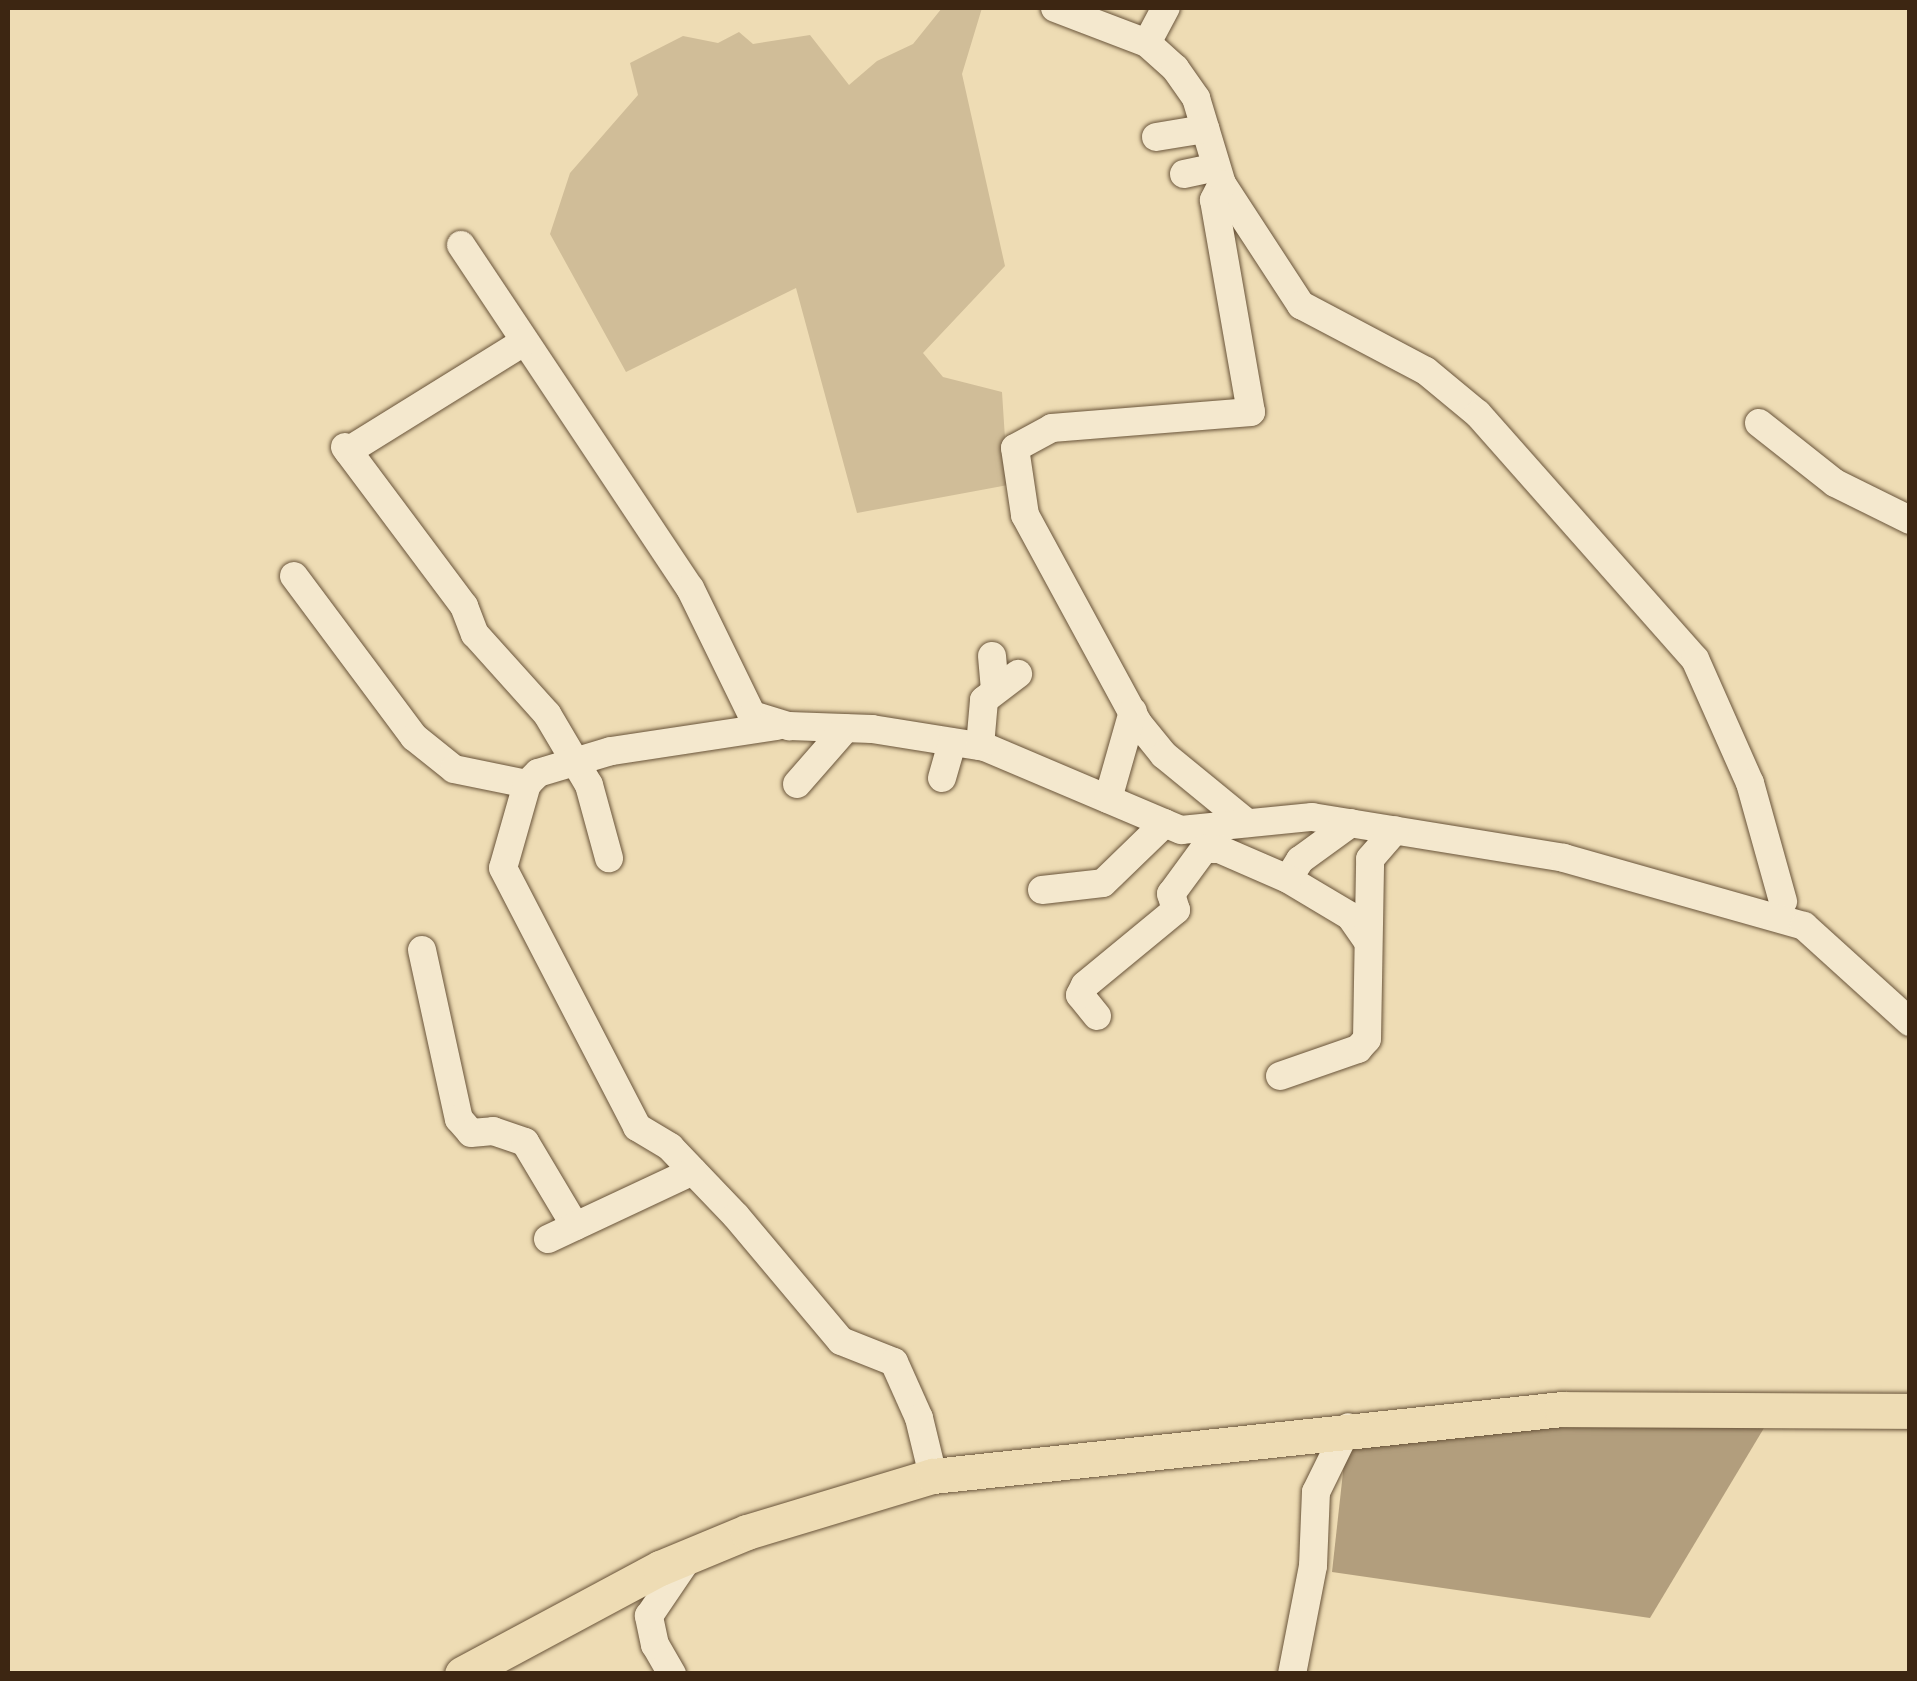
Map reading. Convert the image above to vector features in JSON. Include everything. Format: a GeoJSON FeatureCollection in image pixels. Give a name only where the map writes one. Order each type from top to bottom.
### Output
{"type":"FeatureCollection","features":[{"type":"Feature","properties":{"kind":"main road"},"geometry":{"type":"LineString","coordinates":[[462,1674],[689,1556],[747,1532],[934,1476],[1348,1427],[1562,1409],[1910,1411]]}},
{"type":"Feature","properties":{"kind":"street"},"geometry":{"type":"LineString","coordinates":[[1055,8],[1147,43],[1196,98],[1219,176],[1301,306],[1426,371],[1478,414],[1694,660],[1750,783],[1783,901]]}},
{"type":"Feature","properties":{"kind":"street"},"geometry":{"type":"LineString","coordinates":[[1147,43],[1166,8]]}},
{"type":"Feature","properties":{"kind":"street"},"geometry":{"type":"LineString","coordinates":[[1156,138],[1205,129]]}},
{"type":"Feature","properties":{"kind":"street"},"geometry":{"type":"LineString","coordinates":[[1184,174],[1219,176]]}},
{"type":"Feature","properties":{"kind":"street"},"geometry":{"type":"LineString","coordinates":[[1219,176],[1214,200],[1251,412],[1052,428],[1015,448],[1025,515],[1133,712],[1164,754],[1248,823]]}},
{"type":"Feature","properties":{"kind":"street"},"geometry":{"type":"LineString","coordinates":[[461,246],[690,588],[737,694],[752,715],[788,726]]}},
{"type":"Feature","properties":{"kind":"street"},"geometry":{"type":"LineString","coordinates":[[524,342],[347,449],[464,606],[474,634],[548,714],[576,762],[609,858]]}},
{"type":"Feature","properties":{"kind":"street"},"geometry":{"type":"LineString","coordinates":[[1758,423],[1835,482],[1910,520]]}},
{"type":"Feature","properties":{"kind":"street"},"geometry":{"type":"LineString","coordinates":[[294,576],[414,736],[454,770],[526,784]]}},
{"type":"Feature","properties":{"kind":"street"},"geometry":{"type":"LineString","coordinates":[[942,778],[966,744],[984,700],[1007,681],[992,656]]}},
{"type":"Feature","properties":{"kind":"street"},"geometry":{"type":"LineString","coordinates":[[1108,799],[1133,712]]}},
{"type":"Feature","properties":{"kind":"street"},"geometry":{"type":"LineString","coordinates":[[934,1476],[900,1368],[841,1341],[816,1306],[693,1171],[637,1126],[503,868],[526,784],[538,773],[576,762],[761,725],[846,728],[966,744],[1174,826],[1202,853]]}},
{"type":"Feature","properties":{"kind":"street"},"geometry":{"type":"LineString","coordinates":[[797,784],[846,728]]}},
{"type":"Feature","properties":{"kind":"street"},"geometry":{"type":"LineString","coordinates":[[1046,895],[1103,884],[1174,826],[1312,817],[1564,858],[1804,926],[1910,1022]]}},
{"type":"Feature","properties":{"kind":"street"},"geometry":{"type":"LineString","coordinates":[[1288,879],[1300,860],[1351,823]]}},
{"type":"Feature","properties":{"kind":"street"},"geometry":{"type":"LineString","coordinates":[[1280,1076],[1358,1049],[1367,1039],[1370,859],[1394,830]]}},
{"type":"Feature","properties":{"kind":"street"},"geometry":{"type":"LineString","coordinates":[[1098,1016],[1080,996],[1085,985],[1176,910],[1171,894],[1202,853],[1220,848],[1288,879],[1350,916],[1366,939]]}},
{"type":"Feature","properties":{"kind":"street"},"geometry":{"type":"LineString","coordinates":[[422,950],[459,1119],[471,1133],[493,1131],[524,1142],[575,1226]]}},
{"type":"Feature","properties":{"kind":"street"},"geometry":{"type":"LineString","coordinates":[[548,1239],[693,1171]]}},
{"type":"Feature","properties":{"kind":"street"},"geometry":{"type":"LineString","coordinates":[[1292,1674],[1313,1566],[1316,1492],[1348,1427]]}},
{"type":"Feature","properties":{"kind":"street"},"geometry":{"type":"LineString","coordinates":[[672,1674],[655,1645],[648,1616],[689,1556]]}},
{"type":"Feature","properties":{"kind":"shaded area"},"geometry":{"type":"Polygon","coordinates":[[[942,8],[982,8],[962,74],[1005,266],[923,353],[943,377],[1002,392],[1008,485],[857,513],[796,288],[626,372],[550,234],[570,173],[638,95],[630,63],[683,36],[718,43],[739,32],[753,44],[810,35],[849,85],[877,61],[913,44],[942,8]]]}},
{"type":"Feature","properties":{"kind":"shaded area"},"geometry":{"type":"Polygon","coordinates":[[[1776,1408],[1650,1618],[1332,1572],[1348,1427],[1776,1408]]]}}]}
